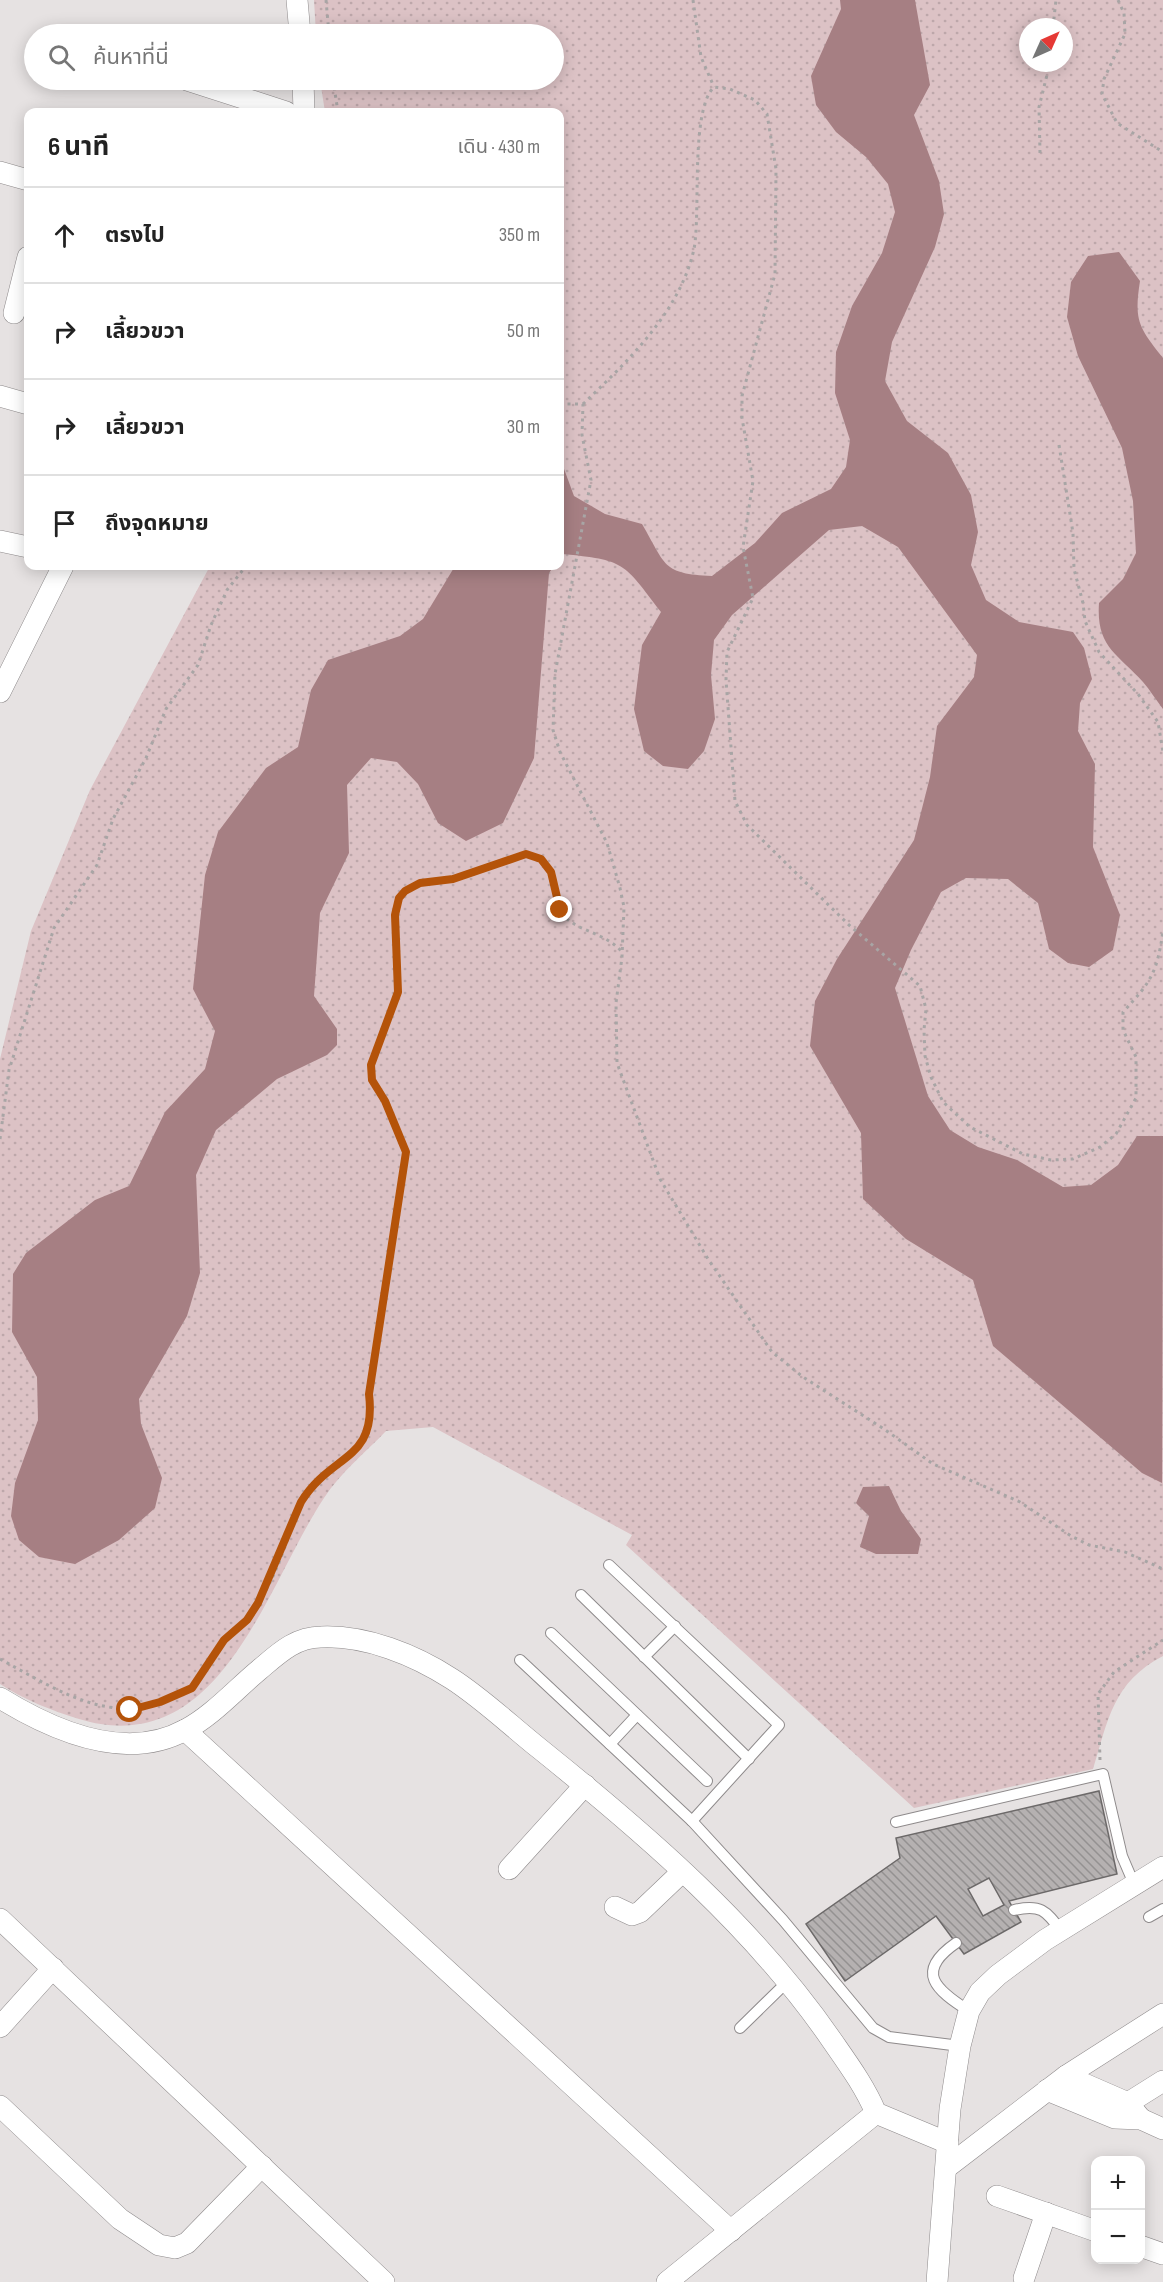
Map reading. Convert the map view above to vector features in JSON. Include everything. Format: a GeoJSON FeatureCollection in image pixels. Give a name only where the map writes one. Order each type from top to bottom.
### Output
{"type":"FeatureCollection","features":[{"type":"Feature","properties":{"kind":"street"},"geometry":{"type":"LineString","coordinates":[[297,0],[299,24]]}},
{"type":"Feature","properties":{"kind":"street"},"geometry":{"type":"LineString","coordinates":[[218,90],[274,108]]}},
{"type":"Feature","properties":{"kind":"street"},"geometry":{"type":"LineString","coordinates":[[303,90],[304,108]]}},
{"type":"Feature","properties":{"kind":"street"},"geometry":{"type":"LineString","coordinates":[[0,172],[24,179]]}},
{"type":"Feature","properties":{"kind":"street"},"geometry":{"type":"LineString","coordinates":[[14,313],[24,273]]}},
{"type":"Feature","properties":{"kind":"street"},"geometry":{"type":"LineString","coordinates":[[0,396],[24,403]]}},
{"type":"Feature","properties":{"kind":"street"},"geometry":{"type":"LineString","coordinates":[[0,542],[24,546]]}},
{"type":"Feature","properties":{"kind":"street"},"geometry":{"type":"LineString","coordinates":[[1,689],[61,570]]}},
{"type":"Feature","properties":{"kind":"street"},"geometry":{"type":"LineString","coordinates":[[0,1698],[33,1718],[98,1741],[160,1741],[185,1730],[295,1641],[318,1636],[352,1637],[397,1651],[452,1679],[616,1810],[733,1921],[787,1982],[810,2009],[868,2092],[876,2114],[948,2143]]}},
{"type":"Feature","properties":{"kind":"street"},"geometry":{"type":"LineString","coordinates":[[185,1730],[731,2231]]}},
{"type":"Feature","properties":{"kind":"street"},"geometry":{"type":"LineString","coordinates":[[509,1869],[585,1785]]}},
{"type":"Feature","properties":{"kind":"street"},"geometry":{"type":"LineString","coordinates":[[937,2282],[950,2109],[960,2046],[969,2012],[980,1992],[998,1975],[1061,1931],[1163,1867]]}},
{"type":"Feature","properties":{"kind":"street"},"geometry":{"type":"LineString","coordinates":[[615,1907],[632,1915],[640,1912],[682,1872]]}},
{"type":"Feature","properties":{"kind":"street"},"geometry":{"type":"LineString","coordinates":[[0,1919],[384,2282]]}},
{"type":"Feature","properties":{"kind":"street"},"geometry":{"type":"LineString","coordinates":[[0,2027],[53,1968]]}},
{"type":"Feature","properties":{"kind":"street"},"geometry":{"type":"LineString","coordinates":[[946,2168],[1066,2076],[1163,2014]]}},
{"type":"Feature","properties":{"kind":"street"},"geometry":{"type":"LineString","coordinates":[[1066,2076],[1128,2114]]}},
{"type":"Feature","properties":{"kind":"street"},"geometry":{"type":"LineString","coordinates":[[1128,2114],[1163,2081]]}},
{"type":"Feature","properties":{"kind":"street"},"geometry":{"type":"LineString","coordinates":[[1047,2091],[1128,2114],[1163,2129]]}},
{"type":"Feature","properties":{"kind":"street"},"geometry":{"type":"LineString","coordinates":[[0,2106],[120,2219],[159,2245],[175,2248],[187,2243],[262,2166]]}},
{"type":"Feature","properties":{"kind":"street"},"geometry":{"type":"LineString","coordinates":[[667,2282],[876,2114]]}},
{"type":"Feature","properties":{"kind":"street"},"geometry":{"type":"LineString","coordinates":[[997,2196],[1091,2230]]}},
{"type":"Feature","properties":{"kind":"street"},"geometry":{"type":"LineString","coordinates":[[1024,2278],[1046,2213]]}},
{"type":"Feature","properties":{"kind":"street"},"geometry":{"type":"LineString","coordinates":[[1145,2248],[1163,2254]]}},
{"type":"Feature","properties":{"kind":"lane"},"geometry":{"type":"LineString","coordinates":[[609,1565],[779,1725],[692,1821]]}},
{"type":"Feature","properties":{"kind":"lane"},"geometry":{"type":"LineString","coordinates":[[581,1595],[749,1759]]}},
{"type":"Feature","properties":{"kind":"lane"},"geometry":{"type":"LineString","coordinates":[[644,1657],[675,1626]]}},
{"type":"Feature","properties":{"kind":"lane"},"geometry":{"type":"LineString","coordinates":[[551,1633],[706,1781]]}},
{"type":"Feature","properties":{"kind":"lane"},"geometry":{"type":"LineString","coordinates":[[520,1660],[692,1821],[783,1920],[873,2028],[889,2037],[960,2046]]}},
{"type":"Feature","properties":{"kind":"lane"},"geometry":{"type":"LineString","coordinates":[[610,1744],[637,1715]]}},
{"type":"Feature","properties":{"kind":"lane"},"geometry":{"type":"LineString","coordinates":[[896,1822],[1103,1774],[1122,1856],[1134,1884]]}},
{"type":"Feature","properties":{"kind":"lane"},"geometry":{"type":"LineString","coordinates":[[1014,1910],[1031,1906],[1042,1909],[1061,1931]]}},
{"type":"Feature","properties":{"kind":"lane"},"geometry":{"type":"LineString","coordinates":[[1149,1917],[1163,1909]]}},
{"type":"Feature","properties":{"kind":"lane"},"geometry":{"type":"LineString","coordinates":[[956,1943],[939,1955],[933,1966],[933,1978],[939,1989],[969,2012]]}},
{"type":"Feature","properties":{"kind":"lane"},"geometry":{"type":"LineString","coordinates":[[740,2028],[787,1982]]}},
{"type":"Feature","properties":{"kind":"path"},"geometry":{"type":"LineString","coordinates":[[326,0],[328,24]]}},
{"type":"Feature","properties":{"kind":"path"},"geometry":{"type":"LineString","coordinates":[[693,0],[701,57],[714,87]]}},
{"type":"Feature","properties":{"kind":"path"},"geometry":{"type":"LineString","coordinates":[[1054,18],[1056,0]]}},
{"type":"Feature","properties":{"kind":"path"},"geometry":{"type":"LineString","coordinates":[[1118,0],[1124,13],[1125,34],[1104,79],[1102,94],[1117,123],[1163,152]]}},
{"type":"Feature","properties":{"kind":"path"},"geometry":{"type":"LineString","coordinates":[[1040,153],[1039,107],[1048,72]]}},
{"type":"Feature","properties":{"kind":"path"},"geometry":{"type":"LineString","coordinates":[[564,404],[583,404],[627,363],[681,285],[694,249],[704,103],[714,87]]}},
{"type":"Feature","properties":{"kind":"path"},"geometry":{"type":"LineString","coordinates":[[714,87],[730,89],[755,100],[767,114],[776,169],[775,274],[742,396],[742,418],[753,481],[743,547],[753,598],[727,652],[726,680],[735,801],[747,825],[849,925],[920,986],[927,1009],[924,1030],[925,1056],[943,1102],[970,1127],[1023,1154],[1051,1160],[1073,1159],[1100,1147],[1116,1134],[1126,1120],[1136,1098],[1136,1057],[1123,1030],[1123,1012],[1145,989],[1157,967],[1163,931]]}},
{"type":"Feature","properties":{"kind":"path"},"geometry":{"type":"LineString","coordinates":[[335,90],[337,108]]}},
{"type":"Feature","properties":{"kind":"path"},"geometry":{"type":"LineString","coordinates":[[583,404],[582,435],[591,480],[555,674],[553,730],[560,752],[607,843],[624,907],[616,1003],[617,1063],[660,1179],[708,1259],[772,1352],[803,1377],[884,1429],[933,1464],[1020,1502],[1080,1540],[1125,1552],[1163,1569]]}},
{"type":"Feature","properties":{"kind":"path"},"geometry":{"type":"LineString","coordinates":[[1059,445],[1073,533],[1074,568],[1085,621],[1099,652],[1138,694],[1158,722],[1163,752]]}},
{"type":"Feature","properties":{"kind":"path"},"geometry":{"type":"LineString","coordinates":[[0,1140],[9,1070],[54,928],[97,866],[113,819],[146,758],[166,709],[198,665],[211,625],[227,590],[243,570]]}},
{"type":"Feature","properties":{"kind":"path"},"geometry":{"type":"LineString","coordinates":[[0,1659],[51,1686],[99,1707],[130,1710],[160,1702],[192,1688],[224,1640],[247,1620],[258,1603],[309,1488],[319,1477],[355,1450],[368,1433],[372,1416],[369,1394],[406,1152],[385,1101],[372,1080],[371,1065],[398,992],[395,915],[399,898],[405,891],[420,883],[453,879],[526,854],[541,859],[551,872],[560,910],[566,917],[576,925],[612,940],[621,951]]}},
{"type":"Feature","properties":{"kind":"path"},"geometry":{"type":"LineString","coordinates":[[1103,1774],[1099,1755],[1098,1694],[1114,1672],[1163,1640]]}},
{"type":"Feature","properties":{"kind":"shaded area"},"geometry":{"type":"Polygon","coordinates":[[[314,0],[1163,0],[1163,1656],[1146,1666],[1123,1690],[1109,1719],[1093,1769],[914,1808],[626,1545],[632,1535],[433,1427],[386,1431],[345,1471],[324,1498],[258,1618],[232,1658],[203,1691],[168,1715],[128,1726],[79,1719],[38,1704],[0,1684],[0,1059],[31,931],[90,790],[208,570],[564,570],[564,108],[324,108],[322,90],[564,90],[564,24],[315,24],[314,0]]]}},
{"type":"Feature","properties":{"kind":"shaded area"},"geometry":{"type":"Polygon","coordinates":[[[840,0],[915,0],[930,85],[914,115],[939,181],[944,214],[935,247],[892,342],[885,381],[907,421],[948,453],[971,495],[978,532],[971,565],[986,600],[1019,622],[1073,632],[1084,648],[1092,679],[1080,703],[1078,731],[1095,764],[1093,847],[1120,915],[1113,950],[1089,967],[1068,963],[1049,949],[1038,903],[1008,879],[966,878],[941,892],[911,950],[895,988],[928,1096],[950,1130],[978,1147],[1017,1160],[1063,1187],[1091,1185],[1118,1165],[1137,1136],[1163,1136],[1162,1483],[1142,1473],[993,1346],[973,1280],[906,1239],[863,1199],[861,1133],[810,1046],[815,1001],[837,959],[914,840],[930,777],[937,726],[974,677],[977,655],[898,547],[862,526],[829,530],[732,615],[714,640],[711,675],[715,719],[704,751],[688,769],[663,766],[644,751],[634,709],[642,645],[661,612],[630,573],[621,566],[599,559],[564,554],[564,469],[574,496],[605,514],[642,524],[667,565],[683,573],[712,576],[755,543],[782,513],[831,489],[846,467],[850,440],[835,393],[836,352],[852,306],[882,253],[895,212],[888,184],[866,157],[836,132],[816,105],[811,76],[841,9],[840,0]]]}},
{"type":"Feature","properties":{"kind":"shaded area"},"geometry":{"type":"Polygon","coordinates":[[[1119,252],[1140,281],[1138,314],[1140,323],[1163,358],[1163,709],[1143,682],[1110,648],[1101,630],[1099,603],[1123,579],[1136,553],[1133,501],[1122,448],[1078,356],[1067,317],[1071,282],[1088,256],[1119,252]]]}},
{"type":"Feature","properties":{"kind":"shaded area"},"geometry":{"type":"Polygon","coordinates":[[[453,570],[551,570],[549,573],[534,758],[503,823],[466,841],[438,823],[418,784],[397,762],[371,758],[347,785],[349,853],[320,913],[314,996],[337,1029],[337,1045],[327,1055],[277,1079],[216,1130],[196,1175],[200,1273],[187,1316],[139,1399],[141,1424],[162,1478],[155,1508],[119,1540],[75,1564],[39,1557],[19,1540],[11,1516],[15,1483],[38,1420],[37,1377],[12,1332],[13,1274],[26,1253],[95,1200],[129,1186],[165,1112],[205,1069],[215,1031],[193,989],[205,875],[218,832],[266,768],[298,747],[311,690],[328,660],[400,636],[423,619],[453,570]]]}},
{"type":"Feature","properties":{"kind":"shaded area"},"geometry":{"type":"Polygon","coordinates":[[[889,1486],[901,1511],[921,1539],[918,1554],[876,1554],[860,1547],[869,1516],[856,1503],[863,1487],[889,1486]]]}},
{"type":"Feature","properties":{"kind":"building"},"geometry":{"type":"Polygon","coordinates":[[[1099,1791],[1117,1874],[1009,1901],[1021,1922],[964,1954],[936,1916],[845,1981],[806,1924],[900,1858],[896,1838],[1099,1791]],[[989,1878],[968,1889],[983,1916],[1004,1905],[989,1878]]]}},
{"type":"Feature","properties":{"kind":"route"},"geometry":{"type":"LineString","coordinates":[[130,1710],[160,1702],[192,1688],[207,1669],[209,1660],[224,1640],[247,1620],[258,1603],[309,1488],[319,1477],[355,1450],[368,1433],[372,1416],[369,1394],[406,1152],[385,1101],[372,1080],[371,1065],[398,992],[395,915],[399,898],[410,887],[420,883],[453,879],[526,854],[541,859],[551,872],[560,910]]}}]}
